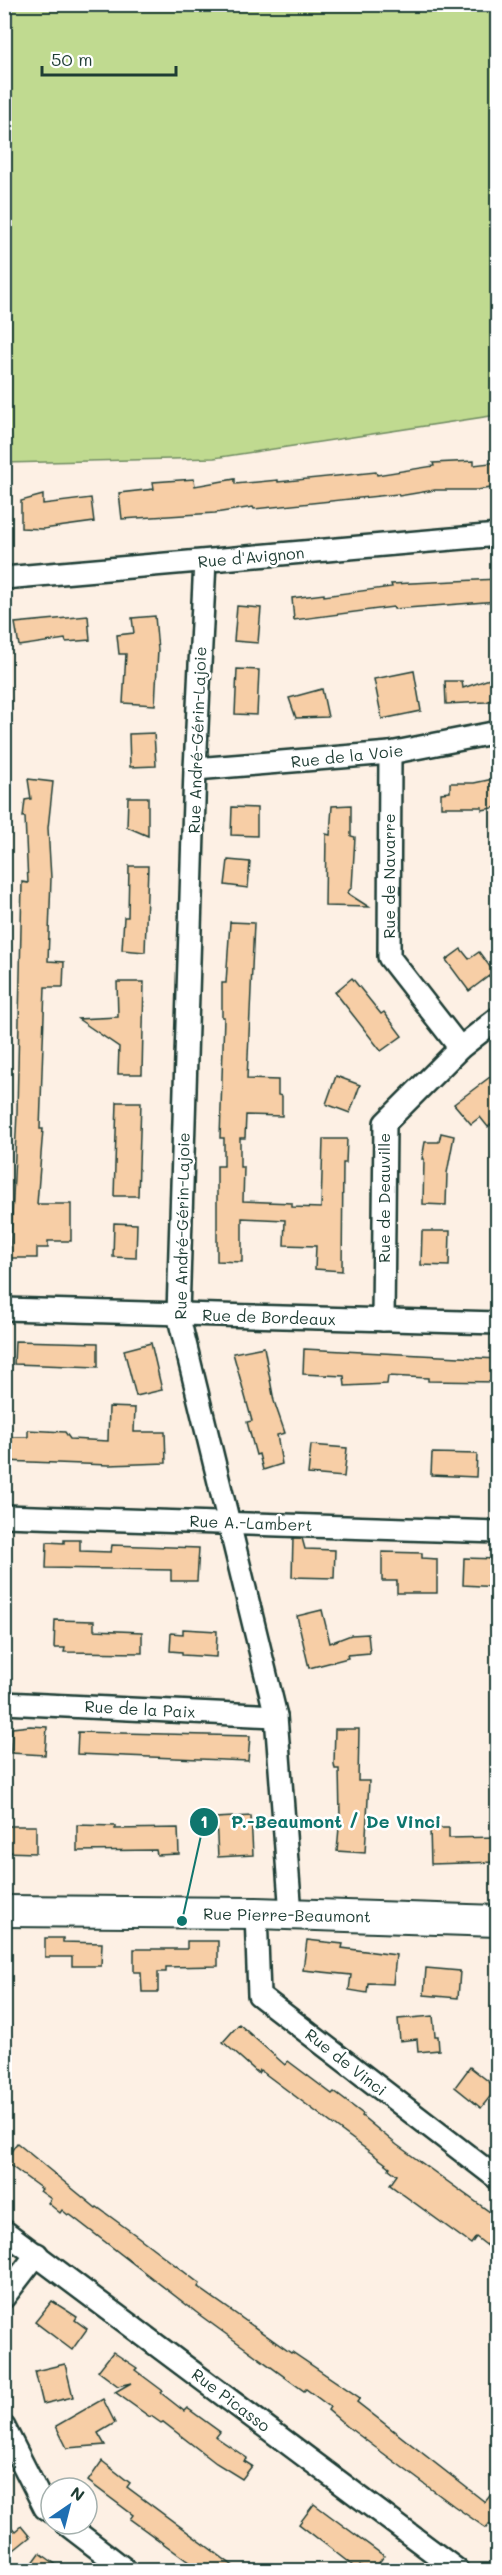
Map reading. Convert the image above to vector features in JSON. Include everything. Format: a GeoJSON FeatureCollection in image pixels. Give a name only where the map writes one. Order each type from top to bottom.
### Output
{"type":"FeatureCollection","features":[{"type":"Feature","properties":{"kind":"main road","name":"Rue Pierre-Beaumont"},"geometry":{"type":"LineString","coordinates":[[4,1911],[256,1913],[498,1920]]}},
{"type":"Feature","properties":{"kind":"street","name":"Rue d'Avignon"},"geometry":{"type":"LineString","coordinates":[[4,578],[498,535]]}},
{"type":"Feature","properties":{"kind":"street","name":"Rue André-Gérin-Lajoie"},"geometry":{"type":"LineString","coordinates":[[205,561],[195,769],[178,1314],[276,1716],[291,1914]]}},
{"type":"Feature","properties":{"kind":"street","name":"Rue de la Voie"},"geometry":{"type":"LineString","coordinates":[[195,769],[390,753],[498,732]]}},
{"type":"Feature","properties":{"kind":"street","name":"Rue de Navarre"},"geometry":{"type":"LineString","coordinates":[[390,753],[389,957],[460,1048]]}},
{"type":"Feature","properties":{"kind":"street","name":"Rue de Deauville"},"geometry":{"type":"LineString","coordinates":[[383,1320],[385,1123],[460,1048],[498,1018]]}},
{"type":"Feature","properties":{"kind":"street","name":"Rue de Bordeaux"},"geometry":{"type":"LineString","coordinates":[[4,1309],[498,1323]]}},
{"type":"Feature","properties":{"kind":"street","name":"Rue A.-Lambert"},"geometry":{"type":"LineString","coordinates":[[4,1516],[498,1532]]}},
{"type":"Feature","properties":{"kind":"street","name":"Rue de la Paix"},"geometry":{"type":"LineString","coordinates":[[4,1703],[276,1716]]}},
{"type":"Feature","properties":{"kind":"street","name":"Rue de Vinci"},"geometry":{"type":"LineString","coordinates":[[256,1913],[259,1995],[498,2180]]}},
{"type":"Feature","properties":{"kind":"street","name":"Rue Picasso"},"geometry":{"type":"LineString","coordinates":[[4,2231],[457,2571]]}},
{"type":"Feature","properties":{"kind":"street"},"geometry":{"type":"LineString","coordinates":[[4,2298],[37,2254]]}},
{"type":"Feature","properties":{"kind":"street"},"geometry":{"type":"LineString","coordinates":[[4,2427],[39,2496]]}},
{"type":"Feature","properties":{"kind":"street"},"geometry":{"type":"LineString","coordinates":[[81,2536],[126,2571]]}},
{"type":"Feature","properties":{"kind":"green space"},"geometry":{"type":"Polygon","coordinates":[[[4,5],[497,5],[497,415],[214,458],[5,463],[4,5]]]}},
{"type":"Feature","properties":{"kind":"building"},"geometry":{"type":"Polygon","coordinates":[[[474,461],[474,465],[498,462],[498,487],[477,490],[435,490],[399,496],[398,494],[254,509],[253,507],[215,513],[122,519],[119,493],[154,489],[153,482],[194,479],[195,486],[235,479],[235,484],[278,480],[278,482],[376,472],[377,475],[434,466],[433,463],[474,461]]]}},
{"type":"Feature","properties":{"kind":"building"},"geometry":{"type":"Polygon","coordinates":[[[43,495],[43,504],[91,498],[94,522],[43,529],[21,528],[21,501],[43,495]]]}},
{"type":"Feature","properties":{"kind":"building"},"geometry":{"type":"Polygon","coordinates":[[[498,579],[498,601],[394,609],[393,607],[294,620],[292,598],[392,587],[391,584],[498,579]]]}},
{"type":"Feature","properties":{"kind":"building"},"geometry":{"type":"Polygon","coordinates":[[[237,606],[261,608],[258,643],[234,641],[237,606]]]}},
{"type":"Feature","properties":{"kind":"building"},"geometry":{"type":"Polygon","coordinates":[[[88,616],[90,640],[66,642],[65,639],[19,646],[15,623],[88,616]]]}},
{"type":"Feature","properties":{"kind":"building"},"geometry":{"type":"Polygon","coordinates":[[[155,616],[158,650],[155,705],[123,703],[126,654],[119,654],[117,635],[134,633],[132,618],[155,616]]]}},
{"type":"Feature","properties":{"kind":"building"},"geometry":{"type":"Polygon","coordinates":[[[237,669],[259,670],[257,715],[235,714],[237,669]]]}},
{"type":"Feature","properties":{"kind":"building"},"geometry":{"type":"Polygon","coordinates":[[[414,671],[421,711],[382,719],[374,679],[414,671]]]}},
{"type":"Feature","properties":{"kind":"building"},"geometry":{"type":"Polygon","coordinates":[[[498,676],[498,698],[486,702],[446,704],[445,681],[462,681],[463,688],[498,676]]]}},
{"type":"Feature","properties":{"kind":"building"},"geometry":{"type":"Polygon","coordinates":[[[322,689],[328,717],[296,718],[289,698],[322,689]]]}},
{"type":"Feature","properties":{"kind":"building"},"geometry":{"type":"Polygon","coordinates":[[[154,733],[156,766],[130,767],[129,734],[154,733]]]}},
{"type":"Feature","properties":{"kind":"building"},"geometry":{"type":"Polygon","coordinates":[[[498,778],[498,807],[482,810],[482,807],[441,807],[441,793],[450,792],[450,783],[474,783],[498,778]]]}},
{"type":"Feature","properties":{"kind":"building"},"geometry":{"type":"Polygon","coordinates":[[[28,779],[53,782],[48,828],[51,878],[48,961],[64,962],[63,987],[45,987],[40,1129],[43,1129],[37,1204],[71,1204],[71,1241],[48,1241],[48,1248],[37,1248],[37,1258],[10,1258],[17,1113],[22,882],[28,883],[25,817],[23,817],[25,800],[31,799],[28,779]]]}},
{"type":"Feature","properties":{"kind":"building"},"geometry":{"type":"Polygon","coordinates":[[[128,797],[148,797],[148,836],[127,827],[128,797]]]}},
{"type":"Feature","properties":{"kind":"building"},"geometry":{"type":"Polygon","coordinates":[[[351,805],[351,836],[355,837],[352,887],[347,893],[369,907],[325,906],[326,834],[330,835],[332,806],[351,805]]]}},
{"type":"Feature","properties":{"kind":"building"},"geometry":{"type":"Polygon","coordinates":[[[232,807],[257,808],[257,836],[231,835],[232,807]]]}},
{"type":"Feature","properties":{"kind":"building"},"geometry":{"type":"Polygon","coordinates":[[[228,860],[250,862],[248,888],[225,885],[228,860]]]}},
{"type":"Feature","properties":{"kind":"building"},"geometry":{"type":"Polygon","coordinates":[[[129,866],[148,866],[145,952],[122,950],[124,917],[128,917],[129,866]]]}},
{"type":"Feature","properties":{"kind":"building"},"geometry":{"type":"Polygon","coordinates":[[[230,922],[254,923],[247,1079],[278,1080],[278,1095],[282,1096],[282,1116],[246,1115],[245,1138],[240,1138],[240,1167],[244,1167],[243,1201],[292,1203],[292,1207],[321,1208],[323,1139],[347,1139],[346,1163],[343,1163],[342,1271],[315,1269],[316,1246],[284,1245],[285,1220],[242,1218],[242,1262],[217,1261],[217,1166],[224,1166],[224,1138],[220,1138],[224,1017],[222,1017],[222,983],[226,983],[230,922]]]}},
{"type":"Feature","properties":{"kind":"building"},"geometry":{"type":"Polygon","coordinates":[[[461,949],[469,959],[479,952],[494,972],[469,991],[446,960],[461,949]]]}},
{"type":"Feature","properties":{"kind":"building"},"geometry":{"type":"Polygon","coordinates":[[[352,978],[381,1014],[384,1012],[402,1036],[381,1051],[335,992],[352,978]]]}},
{"type":"Feature","properties":{"kind":"building"},"geometry":{"type":"Polygon","coordinates":[[[117,982],[144,982],[142,1074],[118,1074],[119,1047],[78,1019],[118,1017],[117,982]]]}},
{"type":"Feature","properties":{"kind":"building"},"geometry":{"type":"Polygon","coordinates":[[[498,1071],[498,1119],[488,1127],[480,1117],[471,1124],[454,1104],[498,1071]]]}},
{"type":"Feature","properties":{"kind":"building"},"geometry":{"type":"Polygon","coordinates":[[[336,1076],[360,1085],[350,1113],[326,1104],[336,1076]]]}},
{"type":"Feature","properties":{"kind":"building"},"geometry":{"type":"Polygon","coordinates":[[[117,1102],[141,1102],[138,1196],[114,1196],[117,1102]]]}},
{"type":"Feature","properties":{"kind":"building"},"geometry":{"type":"Polygon","coordinates":[[[441,1133],[454,1136],[447,1173],[446,1205],[423,1204],[424,1159],[422,1159],[425,1142],[439,1142],[441,1133]]]}},
{"type":"Feature","properties":{"kind":"building"},"geometry":{"type":"Polygon","coordinates":[[[114,1223],[137,1224],[136,1258],[113,1257],[114,1223]]]}},
{"type":"Feature","properties":{"kind":"building"},"geometry":{"type":"Polygon","coordinates":[[[422,1231],[450,1231],[449,1266],[421,1265],[422,1231]]]}},
{"type":"Feature","properties":{"kind":"building"},"geometry":{"type":"Polygon","coordinates":[[[15,1341],[98,1343],[98,1367],[14,1364],[15,1341]]]}},
{"type":"Feature","properties":{"kind":"building"},"geometry":{"type":"Polygon","coordinates":[[[151,1343],[162,1390],[136,1396],[124,1350],[151,1343]]]}},
{"type":"Feature","properties":{"kind":"building"},"geometry":{"type":"Polygon","coordinates":[[[264,1347],[274,1401],[285,1433],[277,1435],[282,1464],[263,1470],[259,1454],[256,1455],[247,1422],[252,1421],[233,1353],[264,1347]]]}},
{"type":"Feature","properties":{"kind":"building"},"geometry":{"type":"Polygon","coordinates":[[[304,1349],[498,1359],[498,1382],[428,1381],[428,1378],[388,1376],[387,1384],[345,1386],[344,1376],[303,1374],[304,1349]]]}},
{"type":"Feature","properties":{"kind":"building"},"geometry":{"type":"Polygon","coordinates":[[[109,1407],[135,1408],[134,1432],[165,1432],[166,1463],[109,1465],[4,1461],[4,1437],[28,1437],[28,1430],[65,1432],[70,1439],[108,1441],[109,1407]]]}},
{"type":"Feature","properties":{"kind":"building"},"geometry":{"type":"Polygon","coordinates":[[[311,1445],[347,1448],[344,1477],[308,1474],[311,1445]]]}},
{"type":"Feature","properties":{"kind":"building"},"geometry":{"type":"Polygon","coordinates":[[[432,1453],[477,1454],[476,1477],[431,1475],[432,1453]]]}},
{"type":"Feature","properties":{"kind":"building"},"geometry":{"type":"Polygon","coordinates":[[[293,1538],[302,1538],[305,1549],[335,1550],[334,1578],[292,1577],[293,1538]]]}},
{"type":"Feature","properties":{"kind":"building"},"geometry":{"type":"Polygon","coordinates":[[[64,1540],[80,1540],[80,1551],[111,1552],[112,1545],[199,1548],[197,1581],[171,1581],[171,1570],[46,1568],[47,1542],[64,1543],[64,1540]]]}},
{"type":"Feature","properties":{"kind":"building"},"geometry":{"type":"Polygon","coordinates":[[[382,1552],[422,1553],[422,1558],[437,1559],[437,1593],[397,1593],[397,1581],[382,1581],[382,1552]]]}},
{"type":"Feature","properties":{"kind":"building"},"geometry":{"type":"Polygon","coordinates":[[[464,1558],[498,1559],[498,1587],[463,1585],[464,1558]]]}},
{"type":"Feature","properties":{"kind":"building"},"geometry":{"type":"Polygon","coordinates":[[[322,1610],[330,1643],[351,1635],[368,1634],[370,1653],[347,1655],[348,1658],[309,1668],[297,1616],[322,1610]]]}},
{"type":"Feature","properties":{"kind":"building"},"geometry":{"type":"Polygon","coordinates":[[[55,1620],[94,1621],[94,1630],[142,1632],[142,1653],[64,1652],[65,1648],[54,1648],[55,1620]]]}},
{"type":"Feature","properties":{"kind":"building"},"geometry":{"type":"Polygon","coordinates":[[[183,1629],[217,1631],[216,1657],[182,1655],[182,1652],[170,1651],[171,1633],[183,1634],[183,1629]]]}},
{"type":"Feature","properties":{"kind":"building"},"geometry":{"type":"Polygon","coordinates":[[[47,1727],[45,1755],[11,1753],[12,1728],[47,1727]]]}},
{"type":"Feature","properties":{"kind":"building"},"geometry":{"type":"Polygon","coordinates":[[[335,1729],[359,1729],[358,1781],[369,1781],[365,1853],[337,1851],[340,1816],[339,1769],[335,1769],[334,1764],[335,1729]]]}},
{"type":"Feature","properties":{"kind":"building"},"geometry":{"type":"Polygon","coordinates":[[[78,1732],[250,1736],[248,1761],[77,1754],[78,1732]]]}},
{"type":"Feature","properties":{"kind":"building"},"geometry":{"type":"Polygon","coordinates":[[[251,1816],[253,1855],[218,1857],[216,1818],[251,1816]]]}},
{"type":"Feature","properties":{"kind":"building"},"geometry":{"type":"Polygon","coordinates":[[[77,1825],[115,1826],[115,1829],[178,1828],[179,1854],[157,1855],[156,1850],[77,1851],[77,1825]]]}},
{"type":"Feature","properties":{"kind":"building"},"geometry":{"type":"Polygon","coordinates":[[[4,1826],[36,1826],[36,1853],[4,1852],[4,1826]]]}},
{"type":"Feature","properties":{"kind":"building"},"geometry":{"type":"Polygon","coordinates":[[[430,1828],[449,1828],[449,1838],[498,1837],[498,1862],[431,1864],[430,1828]]]}},
{"type":"Feature","properties":{"kind":"building"},"geometry":{"type":"Polygon","coordinates":[[[45,1938],[63,1938],[63,1942],[102,1943],[101,1966],[72,1966],[72,1957],[45,1957],[45,1938]]]}},
{"type":"Feature","properties":{"kind":"building"},"geometry":{"type":"Polygon","coordinates":[[[307,1940],[343,1944],[342,1948],[396,1955],[393,1984],[368,1983],[367,1993],[349,1990],[351,1975],[303,1970],[307,1940]]]}},
{"type":"Feature","properties":{"kind":"building"},"geometry":{"type":"Polygon","coordinates":[[[187,1941],[218,1941],[218,1966],[166,1967],[166,1972],[158,1972],[158,1992],[142,1992],[141,1972],[134,1972],[134,1949],[187,1949],[187,1941]]]}},
{"type":"Feature","properties":{"kind":"building"},"geometry":{"type":"Polygon","coordinates":[[[426,1968],[460,1971],[458,1998],[424,1995],[426,1968]]]}},
{"type":"Feature","properties":{"kind":"building"},"geometry":{"type":"Polygon","coordinates":[[[433,2016],[439,2050],[418,2052],[417,2039],[400,2041],[398,2019],[433,2016]]]}},
{"type":"Feature","properties":{"kind":"building"},"geometry":{"type":"Polygon","coordinates":[[[239,2024],[285,2065],[288,2061],[332,2094],[334,2092],[363,2114],[362,2116],[397,2145],[498,2218],[498,2254],[476,2237],[471,2244],[390,2185],[397,2175],[389,2169],[390,2167],[260,2070],[258,2073],[223,2042],[239,2024]]]}},
{"type":"Feature","properties":{"kind":"building"},"geometry":{"type":"Polygon","coordinates":[[[470,2067],[497,2088],[481,2108],[455,2087],[470,2067]]]}},
{"type":"Feature","properties":{"kind":"building"},"geometry":{"type":"Polygon","coordinates":[[[17,2143],[96,2208],[200,2284],[198,2287],[291,2353],[360,2398],[357,2402],[485,2502],[498,2486],[498,2530],[489,2524],[486,2528],[454,2506],[348,2427],[328,2410],[330,2407],[306,2389],[304,2391],[201,2316],[69,2214],[62,2210],[60,2213],[48,2203],[51,2199],[40,2191],[42,2189],[4,2161],[17,2143]]]}},
{"type":"Feature","properties":{"kind":"building"},"geometry":{"type":"Polygon","coordinates":[[[52,2301],[77,2317],[75,2320],[87,2329],[72,2350],[35,2322],[52,2301]]]}},
{"type":"Feature","properties":{"kind":"building"},"geometry":{"type":"Polygon","coordinates":[[[113,2352],[137,2368],[135,2370],[163,2391],[161,2393],[184,2411],[187,2408],[220,2432],[216,2437],[247,2458],[244,2461],[252,2466],[242,2479],[216,2463],[163,2422],[150,2417],[115,2392],[131,2383],[118,2386],[98,2371],[113,2352]]]}},
{"type":"Feature","properties":{"kind":"building"},"geometry":{"type":"Polygon","coordinates":[[[65,2364],[73,2397],[43,2404],[35,2371],[65,2364]]]}},
{"type":"Feature","properties":{"kind":"building"},"geometry":{"type":"Polygon","coordinates":[[[103,2399],[115,2423],[98,2433],[105,2445],[67,2448],[56,2426],[103,2399]]]}},
{"type":"Feature","properties":{"kind":"building"},"geometry":{"type":"Polygon","coordinates":[[[102,2461],[130,2483],[127,2487],[240,2571],[201,2571],[130,2519],[133,2515],[99,2489],[99,2476],[92,2476],[102,2461]]]}},
{"type":"Feature","properties":{"kind":"building"},"geometry":{"type":"Polygon","coordinates":[[[314,2504],[384,2556],[373,2571],[368,2571],[360,2565],[357,2569],[299,2524],[314,2504]]]}},
{"type":"Feature","properties":{"kind":"building"},"geometry":{"type":"Polygon","coordinates":[[[4,2519],[15,2531],[21,2526],[30,2537],[4,2558],[4,2519]]]}},
{"type":"Feature","properties":{"kind":"building"},"geometry":{"type":"Polygon","coordinates":[[[40,2553],[65,2571],[27,2571],[40,2553]]]}},
{"type":"Feature","properties":{"kind":"place","name":"P.-Beaumont / De Vinci"},"geometry":{"type":"Point","coordinates":[182,1921]}}]}
